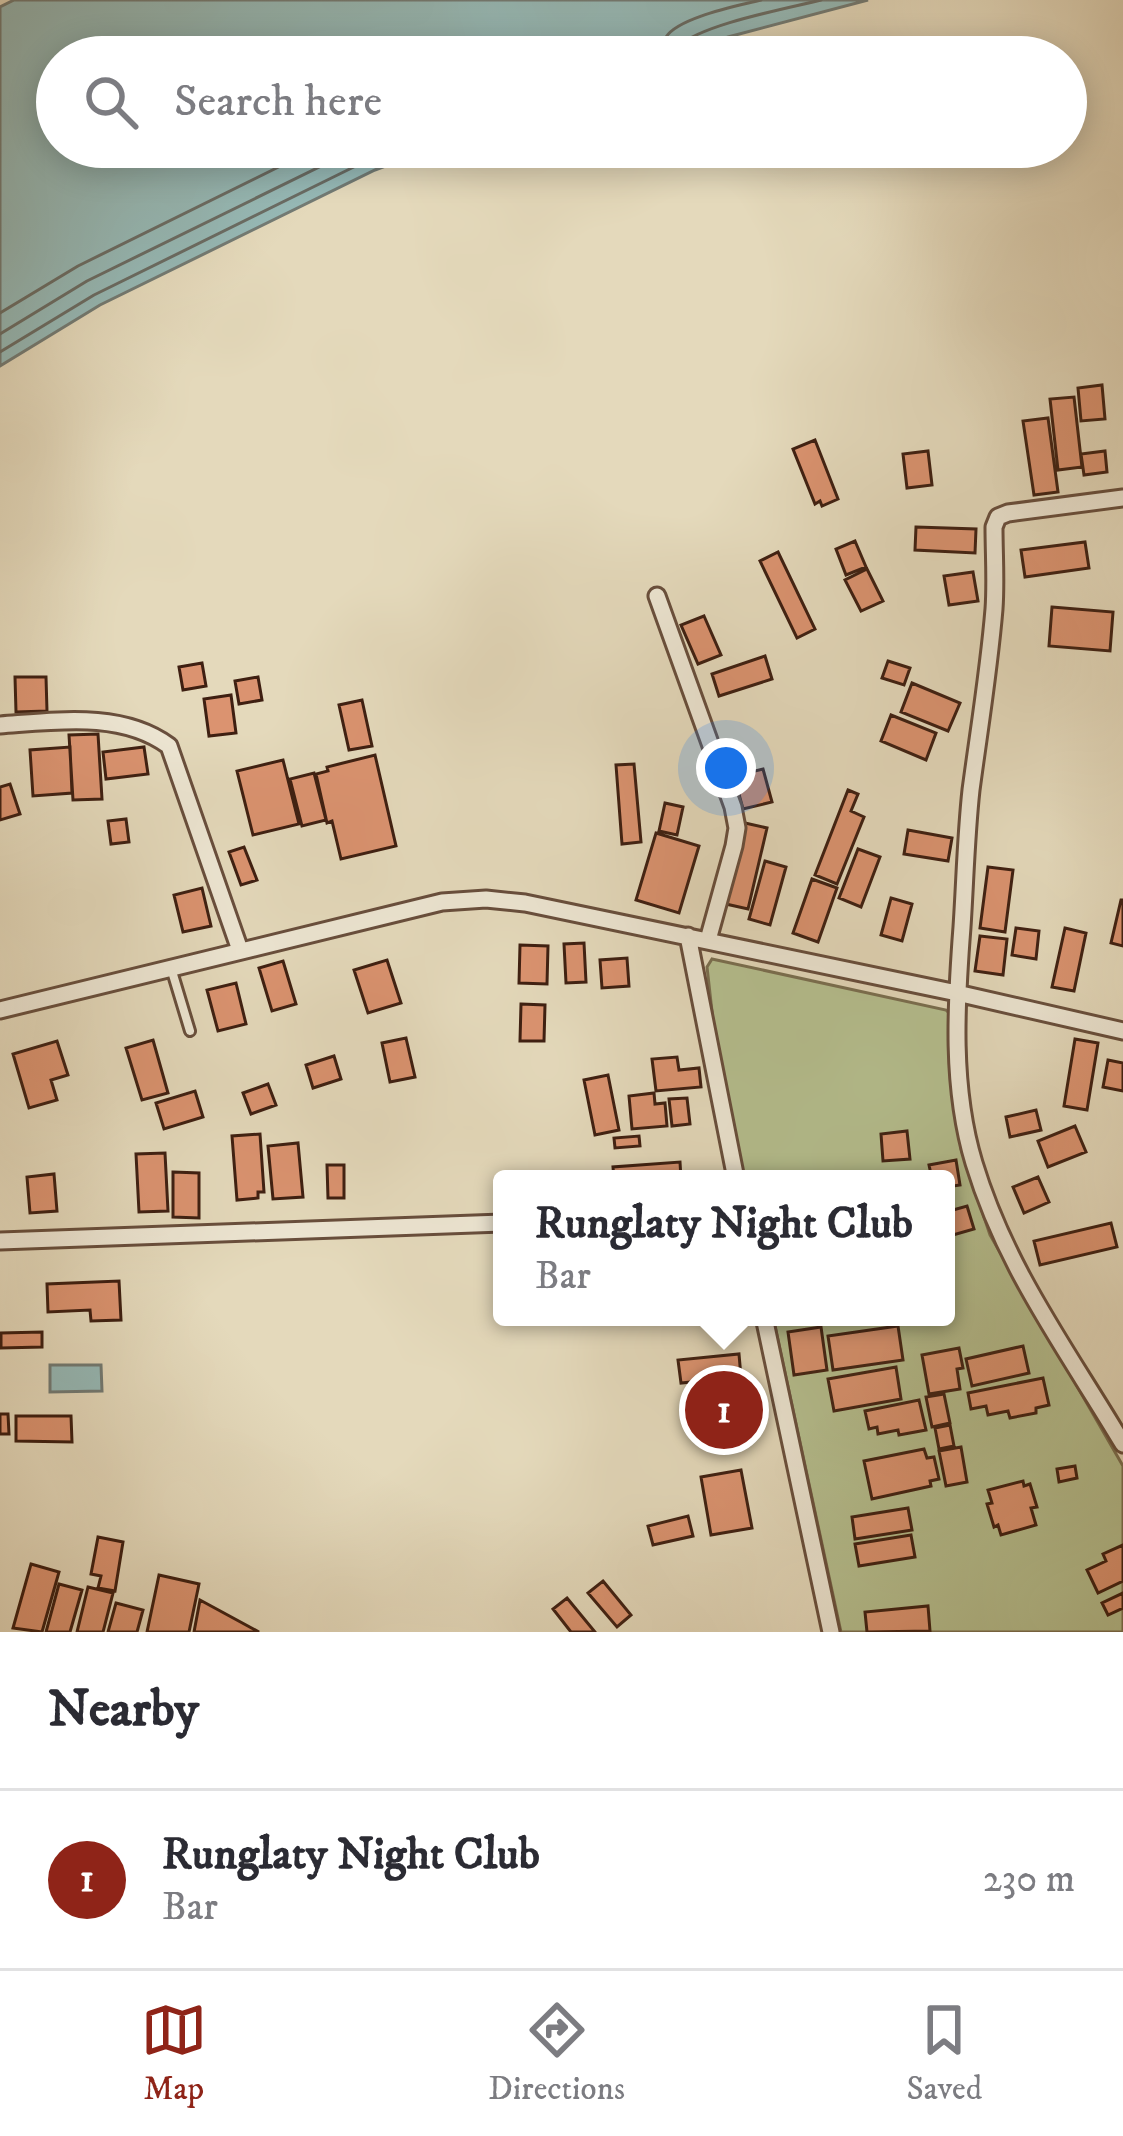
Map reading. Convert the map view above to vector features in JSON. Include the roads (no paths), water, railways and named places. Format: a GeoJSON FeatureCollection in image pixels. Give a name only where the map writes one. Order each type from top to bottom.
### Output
{"type":"FeatureCollection","features":[{"type":"Feature","properties":{"kind":"street"},"geometry":{"type":"LineString","coordinates":[[1123,498],[1009,513],[998,517],[994,527],[994,604],[971,795],[957,993],[964,1122],[991,1213],[1043,1319],[1123,1444]]}},
{"type":"Feature","properties":{"kind":"street"},"geometry":{"type":"LineString","coordinates":[[657,596],[733,807],[736,828],[708,940]]}},
{"type":"Feature","properties":{"kind":"street"},"geometry":{"type":"LineString","coordinates":[[0,725],[76,719],[151,733],[169,746],[240,950]]}},
{"type":"Feature","properties":{"kind":"street"},"geometry":{"type":"LineString","coordinates":[[0,1010],[442,902],[486,898],[708,940],[1123,1031]]}},
{"type":"Feature","properties":{"kind":"street"},"geometry":{"type":"LineString","coordinates":[[688,936],[734,1170]]}},
{"type":"Feature","properties":{"kind":"street"},"geometry":{"type":"LineString","coordinates":[[0,1240],[493,1223]]}},
{"type":"Feature","properties":{"kind":"street"},"geometry":{"type":"LineString","coordinates":[[766,1326],[831,1632]]}},
{"type":"Feature","properties":{"kind":"lane"},"geometry":{"type":"LineString","coordinates":[[171,967],[190,1031]]}},
{"type":"Feature","properties":{"kind":"water"},"geometry":{"type":"Polygon","coordinates":[[[14,0],[868,0],[732,36],[36,36],[36,168],[380,168],[100,305],[0,366],[0,7],[14,0]]]}},
{"type":"Feature","properties":{"kind":"water"},"geometry":{"type":"Polygon","coordinates":[[[50,1365],[101,1365],[102,1391],[50,1392],[50,1365]]]}},
{"type":"Feature","properties":{"kind":"place","name":"Runglaty Night Club"},"geometry":{"type":"Point","coordinates":[724,1410]}}]}
